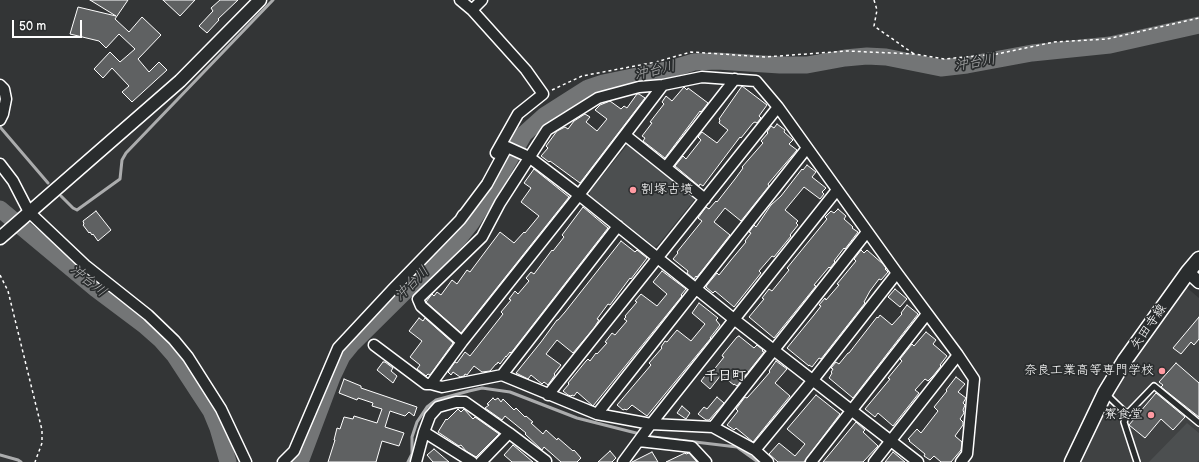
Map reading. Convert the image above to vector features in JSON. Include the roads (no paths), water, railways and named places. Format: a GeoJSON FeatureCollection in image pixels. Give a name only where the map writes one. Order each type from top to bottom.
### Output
{"type":"FeatureCollection","features":[{"type":"Feature","properties":{"kind":"main road","name":"矢田寺線"},"geometry":{"type":"LineString","coordinates":[[1072,462],[1105,393],[1125,360],[1199,259]]}},
{"type":"Feature","properties":{"kind":"street"},"geometry":{"type":"LineString","coordinates":[[0,238],[180,81],[260,0]]}},
{"type":"Feature","properties":{"kind":"street"},"geometry":{"type":"LineString","coordinates":[[460,0],[472,10],[526,70],[543,94],[518,114],[460,220]]}},
{"type":"Feature","properties":{"kind":"street"},"geometry":{"type":"LineString","coordinates":[[472,10],[482,0]]}},
{"type":"Feature","properties":{"kind":"street"},"geometry":{"type":"LineString","coordinates":[[462,342],[421,306],[418,299],[482,237],[526,156],[547,130],[598,98],[639,87],[702,77],[756,80],[778,107],[974,379],[967,454],[961,462]]}},
{"type":"Feature","properties":{"kind":"street"},"geometry":{"type":"LineString","coordinates":[[666,167],[735,79]]}},
{"type":"Feature","properties":{"kind":"street"},"geometry":{"type":"LineString","coordinates":[[431,384],[462,342],[579,195],[663,84]]}},
{"type":"Feature","properties":{"kind":"street"},"geometry":{"type":"LineString","coordinates":[[0,85],[4,90],[6,99],[3,114],[0,120]]}},
{"type":"Feature","properties":{"kind":"street"},"geometry":{"type":"LineString","coordinates":[[548,395],[778,107]]}},
{"type":"Feature","properties":{"kind":"street"},"geometry":{"type":"LineString","coordinates":[[625,135],[705,199]]}},
{"type":"Feature","properties":{"kind":"street"},"geometry":{"type":"LineString","coordinates":[[283,462],[294,451],[338,348],[460,220],[487,184],[507,147],[526,156],[579,195],[735,320],[918,462]]}},
{"type":"Feature","properties":{"kind":"street"},"geometry":{"type":"LineString","coordinates":[[597,414],[807,148]]}},
{"type":"Feature","properties":{"kind":"street"},"geometry":{"type":"LineString","coordinates":[[0,164],[13,180],[29,212],[85,265],[148,315],[174,340],[188,357],[221,409],[246,462]]}},
{"type":"Feature","properties":{"kind":"street"},"geometry":{"type":"LineString","coordinates":[[624,462],[651,424],[837,190]]}},
{"type":"Feature","properties":{"kind":"street"},"geometry":{"type":"LineString","coordinates":[[502,376],[618,226]]}},
{"type":"Feature","properties":{"kind":"street"},"geometry":{"type":"LineString","coordinates":[[712,427],[867,232]]}},
{"type":"Feature","properties":{"kind":"street"},"geometry":{"type":"LineString","coordinates":[[1188,272],[1199,282]]}},
{"type":"Feature","properties":{"kind":"street"},"geometry":{"type":"LineString","coordinates":[[755,450],[813,380],[897,273]]}},
{"type":"Feature","properties":{"kind":"street"},"geometry":{"type":"LineString","coordinates":[[811,462],[927,314]]}},
{"type":"Feature","properties":{"kind":"street"},"geometry":{"type":"LineString","coordinates":[[374,345],[426,384],[442,387],[502,376],[597,414],[651,424],[712,427],[755,450],[768,462]]}},
{"type":"Feature","properties":{"kind":"street"},"geometry":{"type":"LineString","coordinates":[[874,462],[958,356]]}},
{"type":"Feature","properties":{"kind":"street"},"geometry":{"type":"LineString","coordinates":[[442,387],[446,404]]}},
{"type":"Feature","properties":{"kind":"street"},"geometry":{"type":"LineString","coordinates":[[416,462],[430,416],[438,407],[456,402],[465,402],[509,433],[546,461],[545,462]]}},
{"type":"Feature","properties":{"kind":"street"},"geometry":{"type":"LineString","coordinates":[[424,432],[472,462]]}},
{"type":"Feature","properties":{"kind":"street"},"geometry":{"type":"LineString","coordinates":[[481,462],[509,433]]}},
{"type":"Feature","properties":{"kind":"street"},"geometry":{"type":"LineString","coordinates":[[639,441],[692,447],[706,462]]}},
{"type":"Feature","properties":{"kind":"lane"},"geometry":{"type":"LineString","coordinates":[[1137,462],[1124,422],[1127,414],[1154,386],[1199,424]]}},
{"type":"Feature","properties":{"kind":"lane"},"geometry":{"type":"LineString","coordinates":[[1105,393],[1127,414]]}},
{"type":"Feature","properties":{"kind":"waterway"},"geometry":{"type":"LineString","coordinates":[[61,196],[77,210],[120,179],[122,160],[126,153],[273,0]]}},
{"type":"Feature","properties":{"kind":"waterway","name":"沖台川"},"geometry":{"type":"LineString","coordinates":[[300,462],[332,377],[342,356],[351,345],[459,238],[471,223],[487,198],[524,134],[544,116],[588,88],[603,83],[671,69],[694,62],[717,61],[807,65],[845,58],[867,56],[886,57],[941,68],[967,65],[1032,53],[1110,45],[1199,25]]}},
{"type":"Feature","properties":{"kind":"waterway"},"geometry":{"type":"LineString","coordinates":[[0,127],[48,183]]}},
{"type":"Feature","properties":{"kind":"waterway","name":"沖台川"},"geometry":{"type":"LineString","coordinates":[[0,209],[96,289],[144,325],[161,340],[175,356],[211,411],[218,428],[228,462]]}},
{"type":"Feature","properties":{"kind":"waterway"},"geometry":{"type":"LineString","coordinates":[[408,462],[412,454],[412,437],[417,422],[427,407],[436,400],[482,388],[510,392],[577,418],[640,434]]}},
{"type":"Feature","properties":{"kind":"waterway"},"geometry":{"type":"LineString","coordinates":[[645,436],[737,447],[758,462]]}},
{"type":"Feature","properties":{"kind":"waterway"},"geometry":{"type":"LineString","coordinates":[[0,455],[21,462]]}},
{"type":"Feature","properties":{"kind":"place","name":"割塚古墳"},"geometry":{"type":"Point","coordinates":[633,190]}},
{"type":"Feature","properties":{"kind":"place","name":"奈良工業高等専門学校"},"geometry":{"type":"Point","coordinates":[1162,371]}},
{"type":"Feature","properties":{"kind":"place","name":"寮食堂"},"geometry":{"type":"Point","coordinates":[1151,415]}},
{"type":"Feature","properties":{"kind":"district","name":"千日町"},"geometry":{"type":"Point","coordinates":[725,376]}}]}
